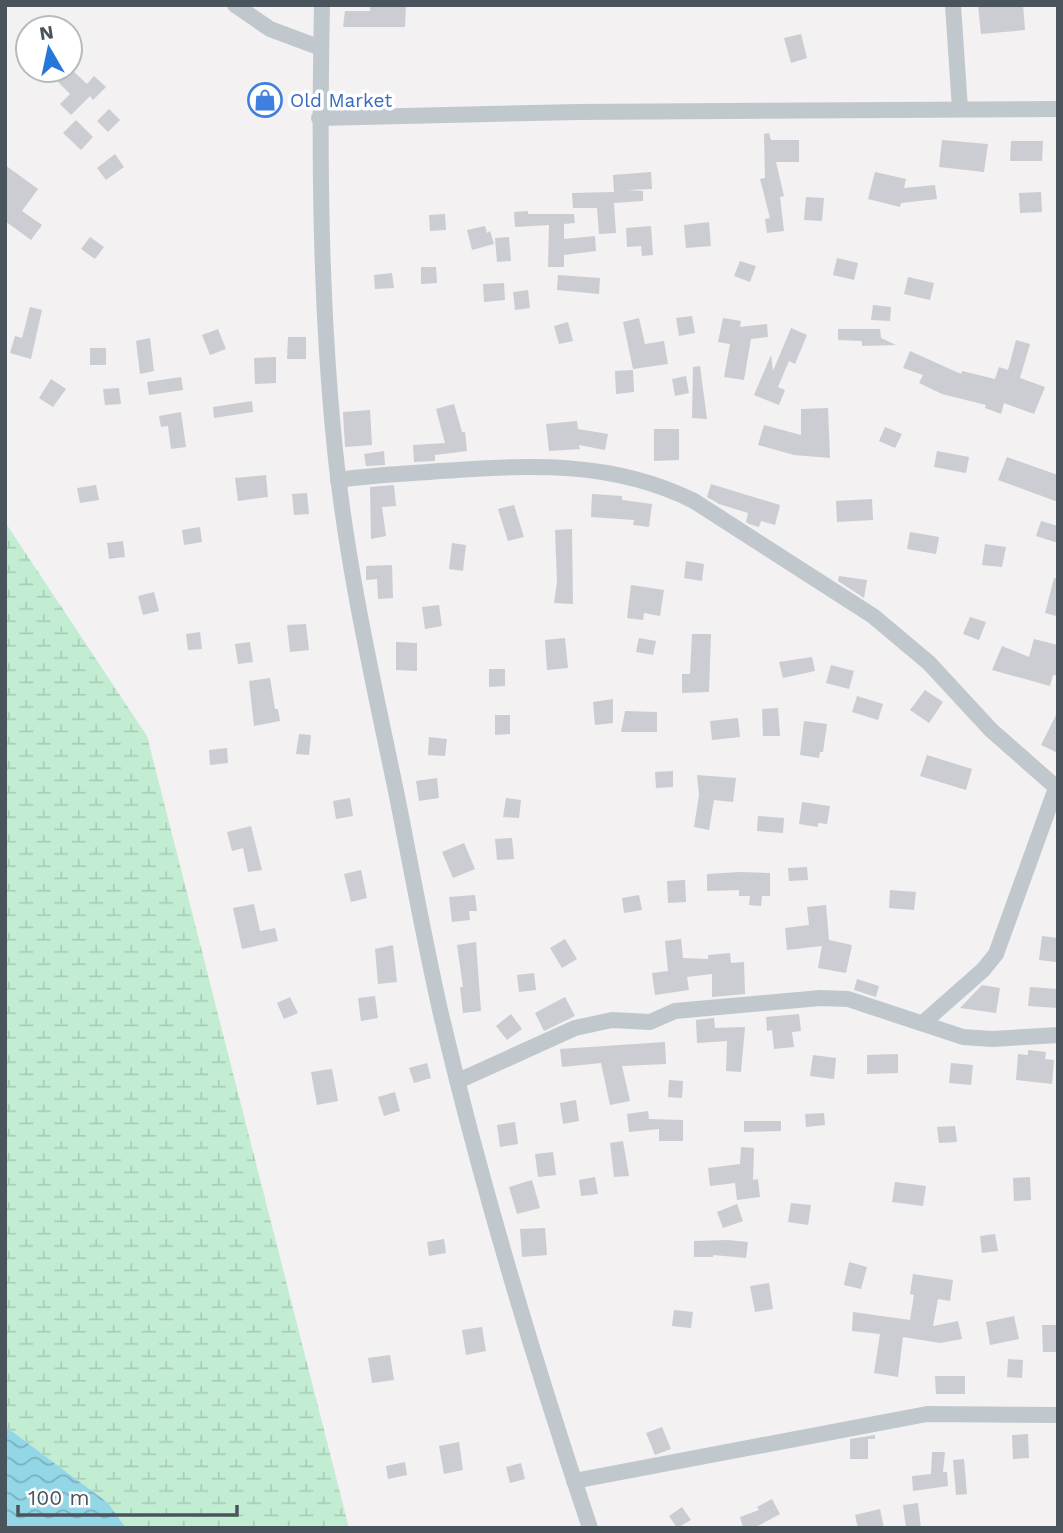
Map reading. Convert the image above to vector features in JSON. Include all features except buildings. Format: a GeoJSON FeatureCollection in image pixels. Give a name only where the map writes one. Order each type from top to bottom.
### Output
{"type":"FeatureCollection","features":[{"type":"Feature","properties":{"kind":"street"},"geometry":{"type":"LineString","coordinates":[[235,5],[270,29],[321,48]]}},
{"type":"Feature","properties":{"kind":"street"},"geometry":{"type":"LineString","coordinates":[[322,5],[319,118],[325,292],[338,480],[360,625],[440,1010],[458,1081],[518,1298],[590,1528]]}},
{"type":"Feature","properties":{"kind":"street"},"geometry":{"type":"LineString","coordinates":[[953,5],[960,109]]}},
{"type":"Feature","properties":{"kind":"street"},"geometry":{"type":"LineString","coordinates":[[319,118],[577,112],[1058,109]]}},
{"type":"Feature","properties":{"kind":"street"},"geometry":{"type":"LineString","coordinates":[[338,480],[375,474],[512,466],[566,467],[616,473],[663,485],[694,501],[873,616],[929,663],[991,730],[1057,788],[996,954],[984,970],[924,1022]]}},
{"type":"Feature","properties":{"kind":"street"},"geometry":{"type":"LineString","coordinates":[[458,1081],[575,1028],[612,1020],[650,1022],[675,1012],[832,998],[848,999],[963,1037],[992,1039],[1058,1035]]}},
{"type":"Feature","properties":{"kind":"street"},"geometry":{"type":"LineString","coordinates":[[574,1480],[927,1414],[1058,1415]]}},
{"type":"Feature","properties":{"kind":"green space"},"geometry":{"type":"Polygon","coordinates":[[[5,522],[147,736],[349,1528],[126,1528],[108,1503],[5,1426],[5,522]]]}},
{"type":"Feature","properties":{"kind":"water"},"geometry":{"type":"Polygon","coordinates":[[[5,1426],[108,1503],[126,1528],[5,1528],[5,1426]]]}},
{"type":"Feature","properties":{"kind":"place","name":"Old Market"},"geometry":{"type":"Point","coordinates":[265,100]}}]}
